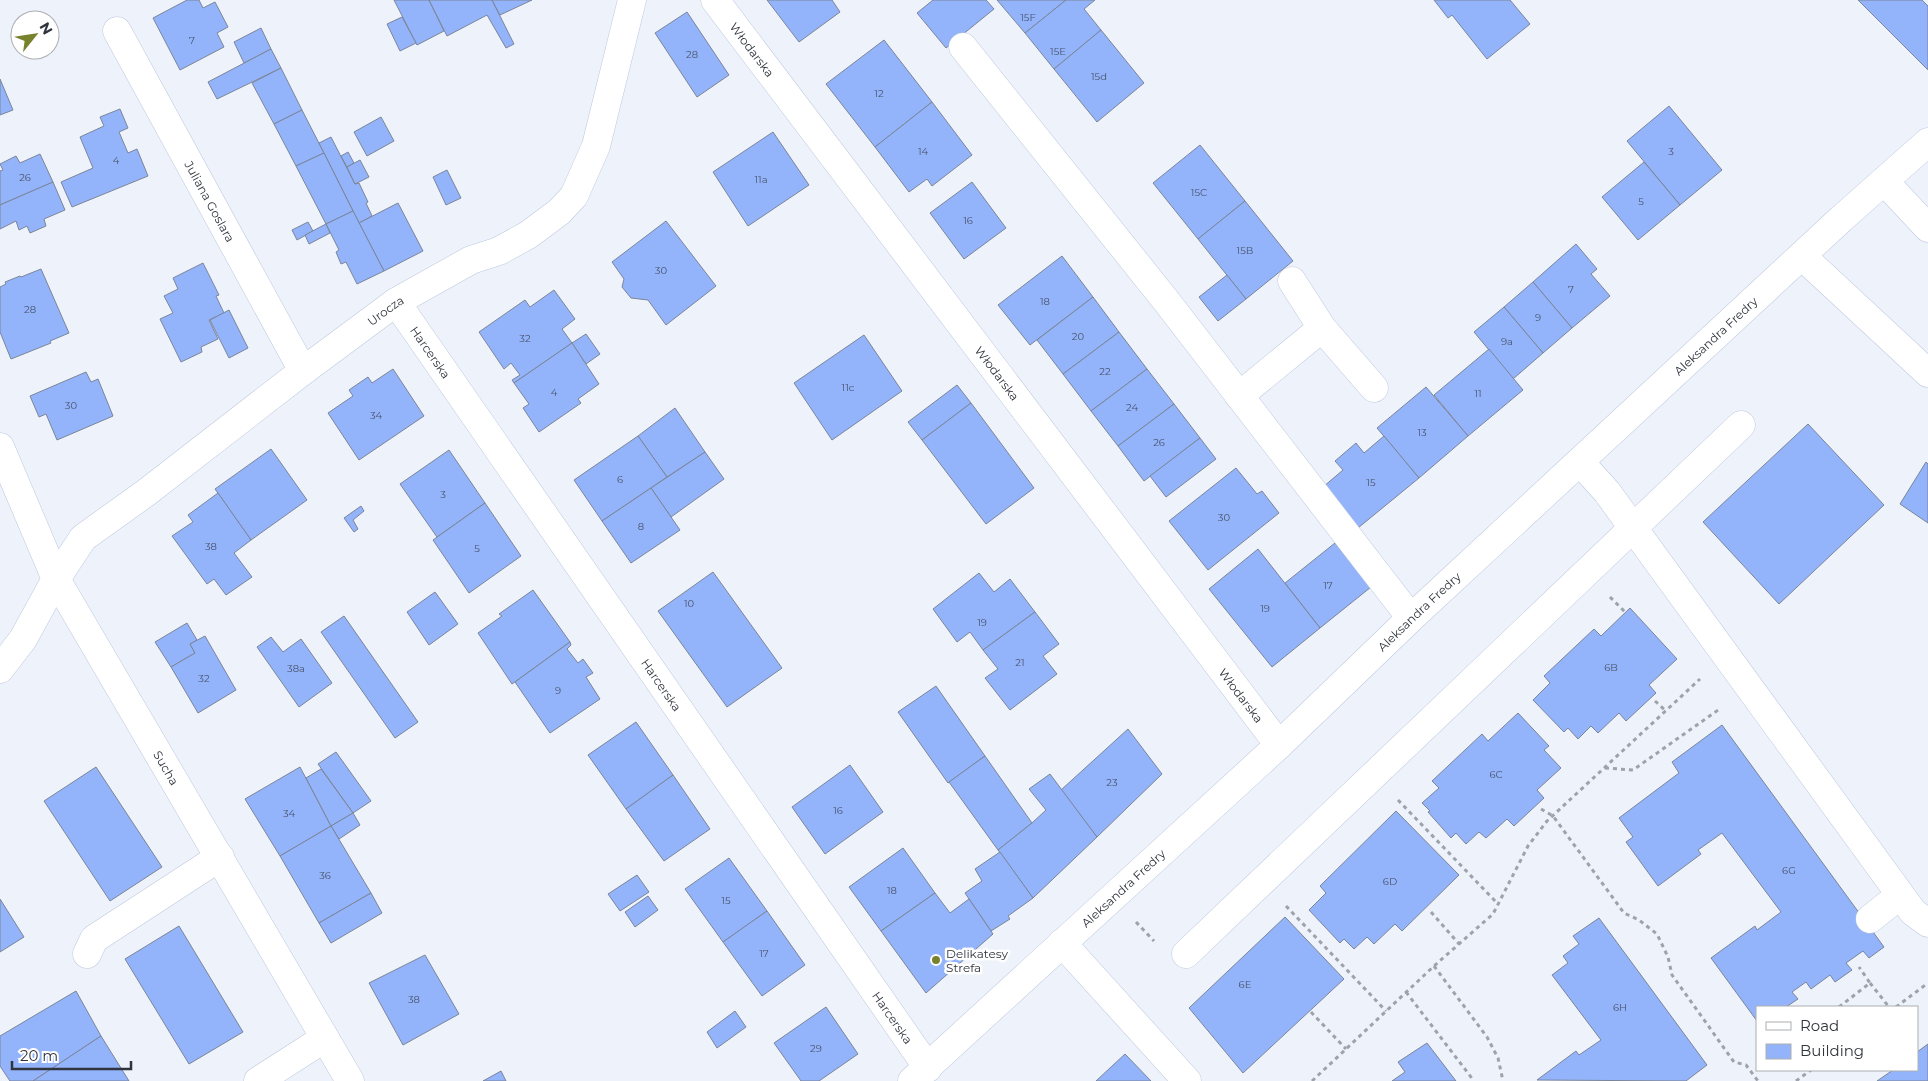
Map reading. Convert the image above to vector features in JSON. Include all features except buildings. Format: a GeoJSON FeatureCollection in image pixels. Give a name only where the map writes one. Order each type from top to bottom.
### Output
{"type":"FeatureCollection","features":[{"type":"Feature","properties":{"kind":"street","name":"Urocza"},"geometry":{"type":"LineString","coordinates":[[0,669],[23,638],[56,579],[83,538],[147,492],[303,371],[396,302],[471,260],[498,251],[528,235],[559,212],[574,196],[596,146],[632,0]]}},
{"type":"Feature","properties":{"kind":"street","name":"Włodarska"},"geometry":{"type":"LineString","coordinates":[[715,0],[1279,745]]}},
{"type":"Feature","properties":{"kind":"street","name":"Juliana Goslara"},"geometry":{"type":"LineString","coordinates":[[117,31],[303,371]]}},
{"type":"Feature","properties":{"kind":"street"},"geometry":{"type":"LineString","coordinates":[[963,47],[1161,294],[1411,618]]}},
{"type":"Feature","properties":{"kind":"street","name":"Aleksandra Fredry"},"geometry":{"type":"LineString","coordinates":[[920,1074],[1279,745],[1411,618],[1928,142]]}},
{"type":"Feature","properties":{"kind":"street"},"geometry":{"type":"LineString","coordinates":[[1884,181],[1928,228]]}},
{"type":"Feature","properties":{"kind":"street"},"geometry":{"type":"LineString","coordinates":[[1802,256],[1928,373]]}},
{"type":"Feature","properties":{"kind":"street"},"geometry":{"type":"LineString","coordinates":[[1292,281],[1322,328],[1374,388]]}},
{"type":"Feature","properties":{"kind":"street","name":"Harcerska"},"geometry":{"type":"LineString","coordinates":[[396,302],[920,1074]]}},
{"type":"Feature","properties":{"kind":"street"},"geometry":{"type":"LineString","coordinates":[[1239,396],[1322,328]]}},
{"type":"Feature","properties":{"kind":"street"},"geometry":{"type":"LineString","coordinates":[[1186,954],[1375,776],[1741,425]]}},
{"type":"Feature","properties":{"kind":"street","name":"Sucha"},"geometry":{"type":"LineString","coordinates":[[0,447],[56,579],[350,1081]]}},
{"type":"Feature","properties":{"kind":"street"},"geometry":{"type":"LineString","coordinates":[[1580,462],[1608,492],[1900,895],[1913,912],[1928,923]]}},
{"type":"Feature","properties":{"kind":"street"},"geometry":{"type":"LineString","coordinates":[[85,944],[220,857]]}},
{"type":"Feature","properties":{"kind":"street"},"geometry":{"type":"LineString","coordinates":[[1870,919],[1900,895]]}},
{"type":"Feature","properties":{"kind":"street"},"geometry":{"type":"LineString","coordinates":[[1062,942],[1187,1081]]}},
{"type":"Feature","properties":{"kind":"street"},"geometry":{"type":"LineString","coordinates":[[258,1081],[325,1038]]}},
{"type":"Feature","properties":{"kind":"path"},"geometry":{"type":"LineString","coordinates":[[1608,594],[1626,612]]}},
{"type":"Feature","properties":{"kind":"path"},"geometry":{"type":"LineString","coordinates":[[1312,1081],[1434,966],[1493,914],[1528,846],[1553,816],[1726,655]]}},
{"type":"Feature","properties":{"kind":"path"},"geometry":{"type":"LineString","coordinates":[[1604,768],[1633,770],[1750,687]]}},
{"type":"Feature","properties":{"kind":"path"},"geometry":{"type":"LineString","coordinates":[[1655,701],[1666,711]]}},
{"type":"Feature","properties":{"kind":"path"},"geometry":{"type":"LineString","coordinates":[[1375,776],[1498,904]]}},
{"type":"Feature","properties":{"kind":"path"},"geometry":{"type":"LineString","coordinates":[[1541,809],[1553,816],[1624,913],[1639,920],[1656,934],[1668,957],[1672,975],[1734,1062],[1746,1065],[1758,1081]]}},
{"type":"Feature","properties":{"kind":"path"},"geometry":{"type":"LineString","coordinates":[[1263,882],[1386,1011]]}},
{"type":"Feature","properties":{"kind":"path"},"geometry":{"type":"LineString","coordinates":[[1430,912],[1459,944]]}},
{"type":"Feature","properties":{"kind":"path"},"geometry":{"type":"LineString","coordinates":[[1136,921],[1156,942]]}},
{"type":"Feature","properties":{"kind":"path"},"geometry":{"type":"LineString","coordinates":[[1434,966],[1486,1037],[1498,1058],[1503,1081]]}},
{"type":"Feature","properties":{"kind":"path"},"geometry":{"type":"LineString","coordinates":[[1859,967],[1888,1006]]}},
{"type":"Feature","properties":{"kind":"path"},"geometry":{"type":"LineString","coordinates":[[1839,1006],[1870,983]]}},
{"type":"Feature","properties":{"kind":"path"},"geometry":{"type":"LineString","coordinates":[[1897,1006],[1928,983]]}},
{"type":"Feature","properties":{"kind":"path"},"geometry":{"type":"LineString","coordinates":[[1406,992],[1474,1081]]}},
{"type":"Feature","properties":{"kind":"path"},"geometry":{"type":"LineString","coordinates":[[1311,1012],[1346,1049]]}},
{"type":"Feature","properties":{"kind":"path"},"geometry":{"type":"LineString","coordinates":[[1796,1081],[1810,1071]]}},
{"type":"Feature","properties":{"kind":"place","name":"Delikatesy Strefa"},"geometry":{"type":"Point","coordinates":[936,960]}}]}
